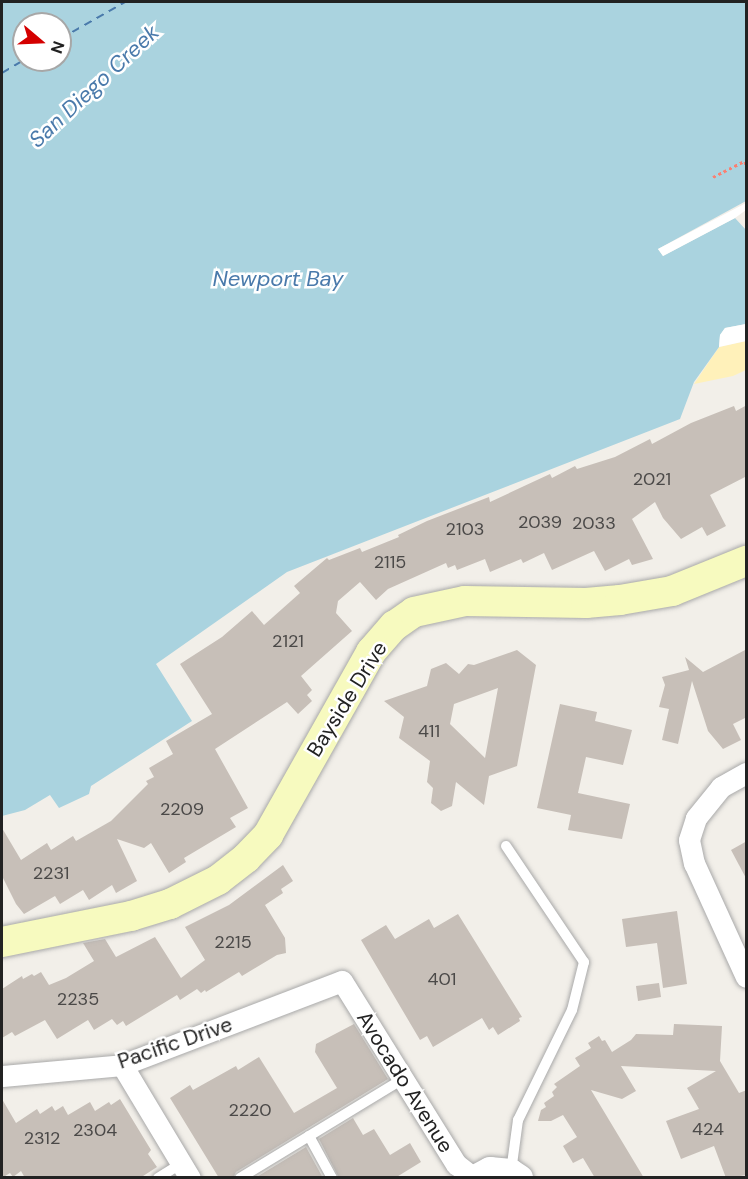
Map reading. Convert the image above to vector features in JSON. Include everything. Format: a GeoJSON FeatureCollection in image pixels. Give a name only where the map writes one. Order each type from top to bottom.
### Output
{"type":"FeatureCollection","features":[{"type":"Feature","properties":{"kind":"main road","name":"Bayside Drive"},"geometry":{"type":"LineString","coordinates":[[2,942],[131,916],[170,904],[218,880],[246,858],[268,834],[371,652],[394,626],[414,612],[465,601],[586,603],[620,600],[672,591],[747,561]]}},
{"type":"Feature","properties":{"kind":"street"},"geometry":{"type":"LineString","coordinates":[[747,773],[721,787],[696,818],[689,840],[694,863],[741,945],[747,977]]}},
{"type":"Feature","properties":{"kind":"street","name":"Avocado Avenue"},"geometry":{"type":"LineString","coordinates":[[342,981],[456,1164],[474,1177],[490,1170],[515,1175]]}},
{"type":"Feature","properties":{"kind":"street","name":"Pacific Drive"},"geometry":{"type":"LineString","coordinates":[[2,1076],[122,1065],[342,981]]}},
{"type":"Feature","properties":{"kind":"street"},"geometry":{"type":"LineString","coordinates":[[122,1065],[186,1170]]}},
{"type":"Feature","properties":{"kind":"lane"},"geometry":{"type":"LineString","coordinates":[[506,846],[584,962],[572,1010],[518,1120],[515,1175]]}},
{"type":"Feature","properties":{"kind":"lane"},"geometry":{"type":"LineString","coordinates":[[240,1178],[403,1079]]}},
{"type":"Feature","properties":{"kind":"lane"},"geometry":{"type":"LineString","coordinates":[[309,1136],[332,1178]]}},
{"type":"Feature","properties":{"kind":"lane"},"geometry":{"type":"LineString","coordinates":[[158,1178],[186,1170]]}},
{"type":"Feature","properties":{"kind":"path"},"geometry":{"type":"LineString","coordinates":[[713,177],[744,161],[747,165]]}},
{"type":"Feature","properties":{"kind":"sand"},"geometry":{"type":"Polygon","coordinates":[[[746,341],[746,370],[733,376],[694,384],[719,347],[746,341]]]}},
{"type":"Feature","properties":{"kind":"water","name":"Newport Bay"},"geometry":{"type":"Polygon","coordinates":[[[2,2],[746,2],[746,201],[658,249],[663,256],[735,218],[746,230],[746,324],[725,328],[720,335],[719,347],[694,382],[680,419],[287,572],[156,664],[192,721],[91,786],[89,794],[59,808],[50,795],[25,810],[2,816],[2,2]]]}},
{"type":"Feature","properties":{"kind":"pier"},"geometry":{"type":"Polygon","coordinates":[[[746,203],[746,210],[735,218],[663,256],[658,249],[746,203]]]}},
{"type":"Feature","properties":{"kind":"pier"},"geometry":{"type":"Polygon","coordinates":[[[746,324],[746,341],[719,347],[720,335],[725,328],[746,324]]]}},
{"type":"Feature","properties":{"kind":"building"},"geometry":{"type":"Polygon","coordinates":[[[747,405],[747,476],[710,495],[726,526],[707,536],[702,527],[681,539],[663,518],[655,502],[632,519],[653,559],[632,565],[629,559],[605,571],[594,551],[552,570],[544,553],[523,563],[521,559],[490,572],[485,559],[457,570],[455,565],[448,568],[446,563],[388,589],[376,600],[360,582],[338,601],[336,613],[352,631],[301,676],[312,690],[307,695],[312,701],[298,714],[287,702],[215,749],[248,808],[230,818],[236,827],[184,858],[186,862],[169,873],[151,843],[144,848],[117,839],[137,881],[116,893],[112,885],[89,900],[83,890],[60,904],[55,896],[24,914],[16,904],[2,876],[2,828],[21,860],[47,843],[51,850],[73,836],[76,841],[111,821],[148,784],[146,781],[154,777],[149,768],[173,754],[166,741],[212,714],[180,664],[222,637],[252,611],[264,625],[300,593],[294,586],[327,558],[329,560],[360,548],[362,552],[399,537],[398,535],[427,521],[489,497],[490,502],[550,474],[552,478],[575,466],[577,469],[615,457],[650,439],[652,444],[691,423],[734,406],[736,411],[747,405]]]}},
{"type":"Feature","properties":{"kind":"building"},"geometry":{"type":"Polygon","coordinates":[[[747,649],[747,717],[733,724],[741,740],[723,749],[708,731],[692,681],[678,744],[662,740],[669,709],[659,707],[665,685],[662,677],[689,670],[685,657],[703,672],[747,649]]]}},
{"type":"Feature","properties":{"kind":"building"},"geometry":{"type":"Polygon","coordinates":[[[517,650],[536,665],[517,766],[489,776],[484,805],[456,782],[452,806],[441,811],[431,803],[433,788],[427,782],[430,761],[399,738],[404,717],[384,701],[427,686],[431,669],[446,663],[459,674],[468,664],[474,665],[517,650]],[[498,688],[454,704],[450,724],[485,758],[498,688]]]}},
{"type":"Feature","properties":{"kind":"building"},"geometry":{"type":"Polygon","coordinates":[[[560,704],[597,712],[595,721],[632,730],[623,765],[586,757],[578,793],[630,804],[622,839],[568,830],[571,815],[537,808],[560,704]]]}},
{"type":"Feature","properties":{"kind":"building"},"geometry":{"type":"Polygon","coordinates":[[[747,841],[747,880],[731,850],[747,841]]]}},
{"type":"Feature","properties":{"kind":"building"},"geometry":{"type":"Polygon","coordinates":[[[283,865],[293,881],[281,889],[283,893],[265,905],[285,938],[286,953],[277,955],[242,976],[239,972],[206,992],[205,990],[201,993],[197,989],[180,1000],[177,995],[126,1026],[123,1021],[117,1025],[112,1019],[94,1030],[88,1020],[57,1039],[45,1020],[15,1036],[12,1032],[2,1038],[2,989],[22,976],[23,979],[41,972],[49,985],[66,978],[94,961],[83,943],[105,939],[116,957],[155,937],[181,978],[205,960],[185,927],[229,905],[283,865]]]}},
{"type":"Feature","properties":{"kind":"building"},"geometry":{"type":"Polygon","coordinates":[[[677,911],[687,984],[663,988],[657,943],[626,947],[622,919],[677,911]]]}},
{"type":"Feature","properties":{"kind":"building"},"geometry":{"type":"Polygon","coordinates":[[[458,914],[522,1017],[519,1018],[520,1021],[498,1035],[493,1027],[489,1030],[482,1018],[433,1047],[427,1036],[420,1040],[361,940],[386,925],[395,939],[429,919],[434,928],[458,914]]]}},
{"type":"Feature","properties":{"kind":"building"},"geometry":{"type":"Polygon","coordinates":[[[659,983],[661,997],[638,1001],[636,986],[659,983]]]}},
{"type":"Feature","properties":{"kind":"building"},"geometry":{"type":"Polygon","coordinates":[[[354,1024],[388,1079],[236,1172],[233,1178],[219,1178],[170,1098],[190,1085],[193,1090],[236,1066],[238,1070],[259,1057],[294,1113],[337,1088],[315,1052],[316,1044],[354,1024]]]}},
{"type":"Feature","properties":{"kind":"building"},"geometry":{"type":"Polygon","coordinates":[[[674,1024],[722,1026],[720,1061],[739,1093],[747,1090],[747,1175],[726,1178],[714,1146],[681,1159],[666,1121],[699,1109],[687,1088],[716,1071],[621,1066],[636,1091],[622,1099],[591,1090],[644,1178],[595,1178],[583,1158],[573,1163],[563,1146],[577,1137],[563,1115],[551,1121],[538,1121],[541,1110],[546,1107],[544,1103],[554,1096],[552,1092],[557,1087],[554,1084],[580,1066],[575,1058],[591,1048],[588,1043],[599,1036],[602,1041],[605,1040],[612,1052],[636,1034],[673,1035],[674,1024]]]}},
{"type":"Feature","properties":{"kind":"building"},"geometry":{"type":"Polygon","coordinates":[[[2,1099],[16,1123],[37,1109],[40,1114],[52,1106],[55,1111],[63,1106],[68,1115],[90,1102],[95,1111],[109,1102],[111,1105],[120,1099],[151,1150],[148,1154],[157,1167],[140,1178],[25,1178],[21,1171],[13,1177],[10,1173],[2,1178],[2,1099]]]}},
{"type":"Feature","properties":{"kind":"building"},"geometry":{"type":"Polygon","coordinates":[[[353,1118],[363,1135],[374,1129],[390,1155],[410,1143],[421,1162],[395,1178],[339,1178],[319,1139],[353,1118]]]}},
{"type":"Feature","properties":{"kind":"building"},"geometry":{"type":"Polygon","coordinates":[[[306,1147],[323,1178],[255,1178],[306,1147]]]}},
{"type":"Feature","properties":{"kind":"ferry route"},"geometry":{"type":"LineString","coordinates":[[72,32],[125,2]]}},
{"type":"Feature","properties":{"kind":"ferry route"},"geometry":{"type":"LineString","coordinates":[[2,73],[12,67]]}},
{"type":"Feature","properties":{"kind":"water label","name":"San Diego Creek"},"geometry":{"type":"Point","coordinates":[94,86]}}]}
